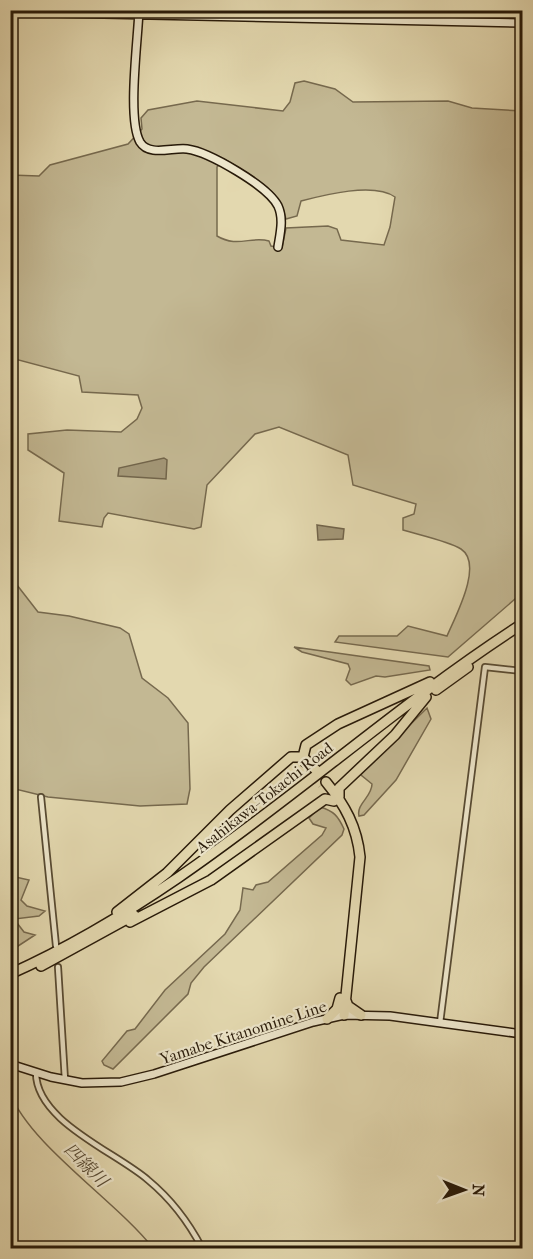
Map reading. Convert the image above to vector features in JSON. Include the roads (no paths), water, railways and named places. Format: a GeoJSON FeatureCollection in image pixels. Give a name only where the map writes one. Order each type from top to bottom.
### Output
{"type":"FeatureCollection","features":[{"type":"Feature","properties":{"kind":"highway","name":"Asahikawa-Tokachi Road"},"geometry":{"type":"LineString","coordinates":[[10,980],[93,935],[219,851],[448,673],[522,624]]}},
{"type":"Feature","properties":{"kind":"highway","name":"Asahikawa-Tokachi Road"},"geometry":{"type":"LineString","coordinates":[[10,974],[145,909],[222,856],[426,697],[522,630]]}},
{"type":"Feature","properties":{"kind":"highway"},"geometry":{"type":"LineString","coordinates":[[303,757],[306,745],[338,724],[448,673]]}},
{"type":"Feature","properties":{"kind":"highway"},"geometry":{"type":"LineString","coordinates":[[336,799],[339,788],[395,735],[426,697]]}},
{"type":"Feature","properties":{"kind":"highway"},"geometry":{"type":"LineString","coordinates":[[93,935],[166,873],[230,810],[282,764],[291,757],[303,757]]}},
{"type":"Feature","properties":{"kind":"highway"},"geometry":{"type":"LineString","coordinates":[[303,757],[314,772]]}},
{"type":"Feature","properties":{"kind":"highway"},"geometry":{"type":"LineString","coordinates":[[324,784],[357,834],[360,857],[342,1016]]}},
{"type":"Feature","properties":{"kind":"highway"},"geometry":{"type":"LineString","coordinates":[[93,935],[212,880],[325,798],[336,799]]}},
{"type":"Feature","properties":{"kind":"highway"},"geometry":{"type":"LineString","coordinates":[[343,998],[348,1006],[361,1014]]}},
{"type":"Feature","properties":{"kind":"highway"},"geometry":{"type":"LineString","coordinates":[[327,1019],[337,1009],[343,998]]}},
{"type":"Feature","properties":{"kind":"street"},"geometry":{"type":"LineString","coordinates":[[10,12],[139,12],[522,23]]}},
{"type":"Feature","properties":{"kind":"street"},"geometry":{"type":"LineString","coordinates":[[139,12],[135,117],[139,140],[142,145],[153,150],[188,149],[201,152],[270,195],[281,215],[278,247]]}},
{"type":"Feature","properties":{"kind":"street"},"geometry":{"type":"LineString","coordinates":[[440,1023],[485,667],[522,671]]}},
{"type":"Feature","properties":{"kind":"street"},"geometry":{"type":"LineString","coordinates":[[41,797],[56,946]]}},
{"type":"Feature","properties":{"kind":"street"},"geometry":{"type":"LineString","coordinates":[[58,967],[65,1080]]}},
{"type":"Feature","properties":{"kind":"street","name":"Yamabe Kitanomine Line"},"geometry":{"type":"LineString","coordinates":[[10,1064],[65,1080],[97,1084],[136,1080],[327,1019],[361,1014],[522,1034]]}},
{"type":"Feature","properties":{"kind":"street"},"geometry":{"type":"LineString","coordinates":[[36,1072],[40,1093],[50,1108],[69,1125],[129,1164],[159,1189],[183,1218],[202,1248]]}},
{"type":"Feature","properties":{"kind":"waterway","name":"四線川"},"geometry":{"type":"LineString","coordinates":[[10,1093],[20,1113],[54,1153],[118,1211],[153,1248]]}},
{"type":"Feature","properties":{"kind":"tunnel"},"geometry":{"type":"LineString","coordinates":[[313,774],[322,785]]}}]}
